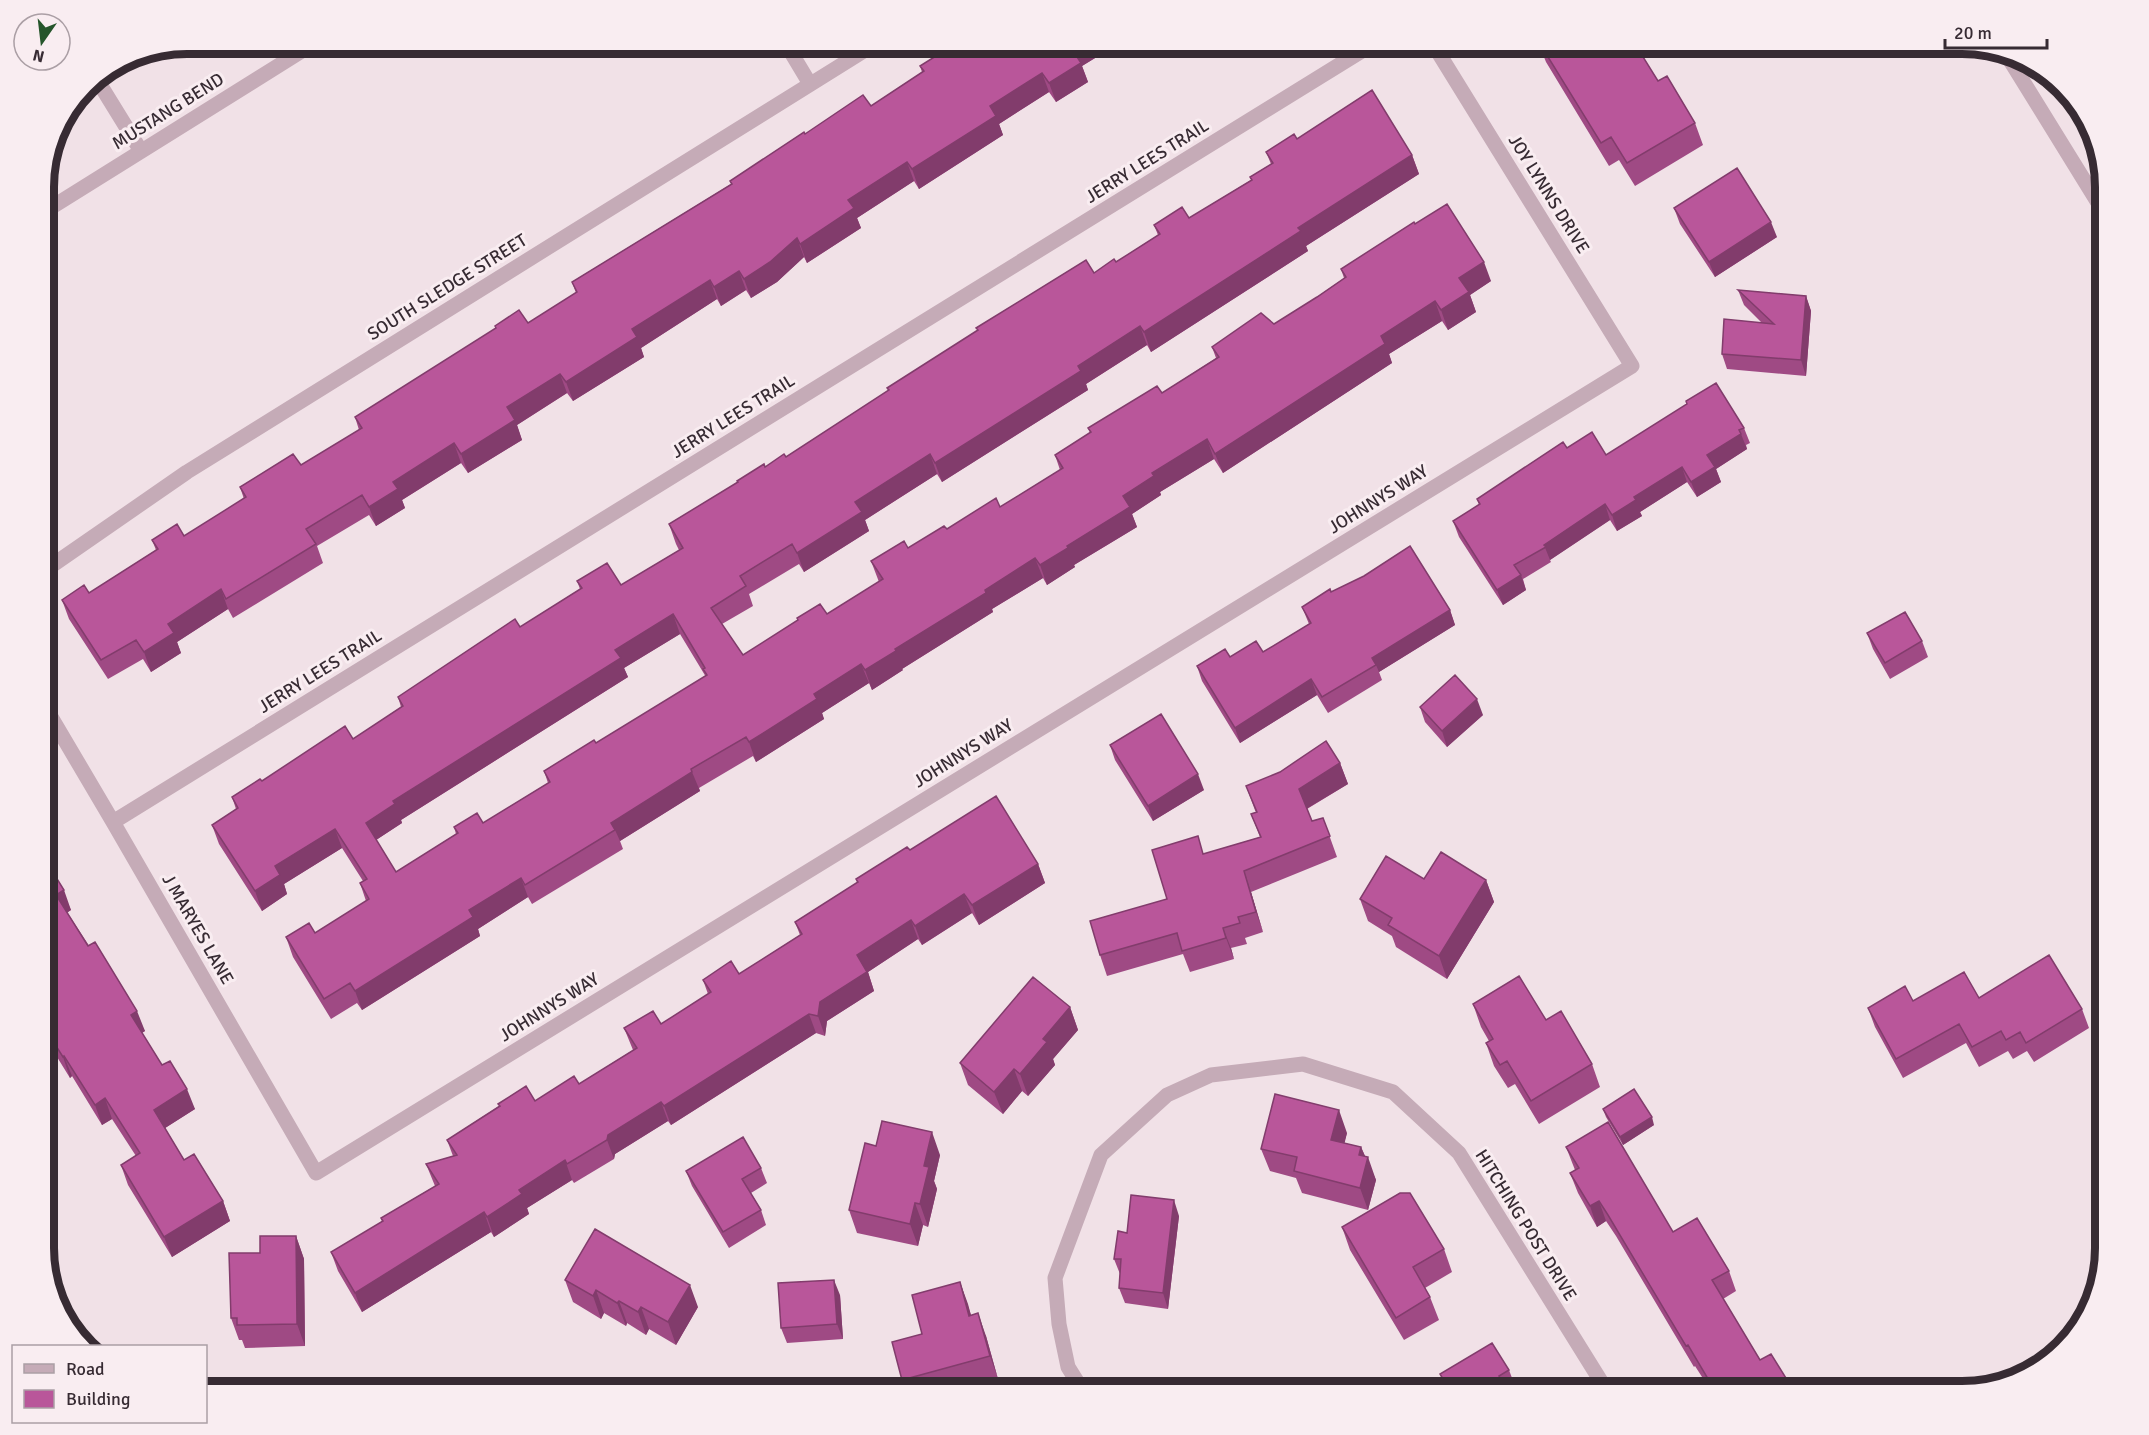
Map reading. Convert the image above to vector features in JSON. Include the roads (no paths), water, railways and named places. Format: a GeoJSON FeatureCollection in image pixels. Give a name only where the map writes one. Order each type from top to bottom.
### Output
{"type":"FeatureCollection","features":[{"type":"Feature","properties":{"kind":"street","name":"MUSTANG BEND"},"geometry":{"type":"LineString","coordinates":[[54,206],[297,54]]}},
{"type":"Feature","properties":{"kind":"street"},"geometry":{"type":"LineString","coordinates":[[792,54],[810,84]]}},
{"type":"Feature","properties":{"kind":"street","name":"SOUTH SLEDGE STREET"},"geometry":{"type":"LineString","coordinates":[[54,564],[187,472],[859,54]]}},
{"type":"Feature","properties":{"kind":"street","name":"JERRY LEES TRAIL"},"geometry":{"type":"LineString","coordinates":[[113,822],[1357,54]]}},
{"type":"Feature","properties":{"kind":"street","name":"JOY LYNNS DRIVE"},"geometry":{"type":"LineString","coordinates":[[1439,54],[1632,366]]}},
{"type":"Feature","properties":{"kind":"street"},"geometry":{"type":"LineString","coordinates":[[2012,64],[2095,196]]}},
{"type":"Feature","properties":{"kind":"street"},"geometry":{"type":"LineString","coordinates":[[101,86],[141,151]]}},
{"type":"Feature","properties":{"kind":"street","name":"JOHNNYS WAY"},"geometry":{"type":"LineString","coordinates":[[315,1173],[1632,366]]}},
{"type":"Feature","properties":{"kind":"street","name":"J MARYES LANE"},"geometry":{"type":"LineString","coordinates":[[54,722],[315,1173]]}},
{"type":"Feature","properties":{"kind":"street","name":"HITCHING POST DRIVE"},"geometry":{"type":"LineString","coordinates":[[1076,1381],[1068,1367],[1059,1324],[1055,1278],[1101,1155],[1167,1095],[1211,1075],[1303,1064],[1393,1092],[1459,1153],[1600,1381]]}}]}
